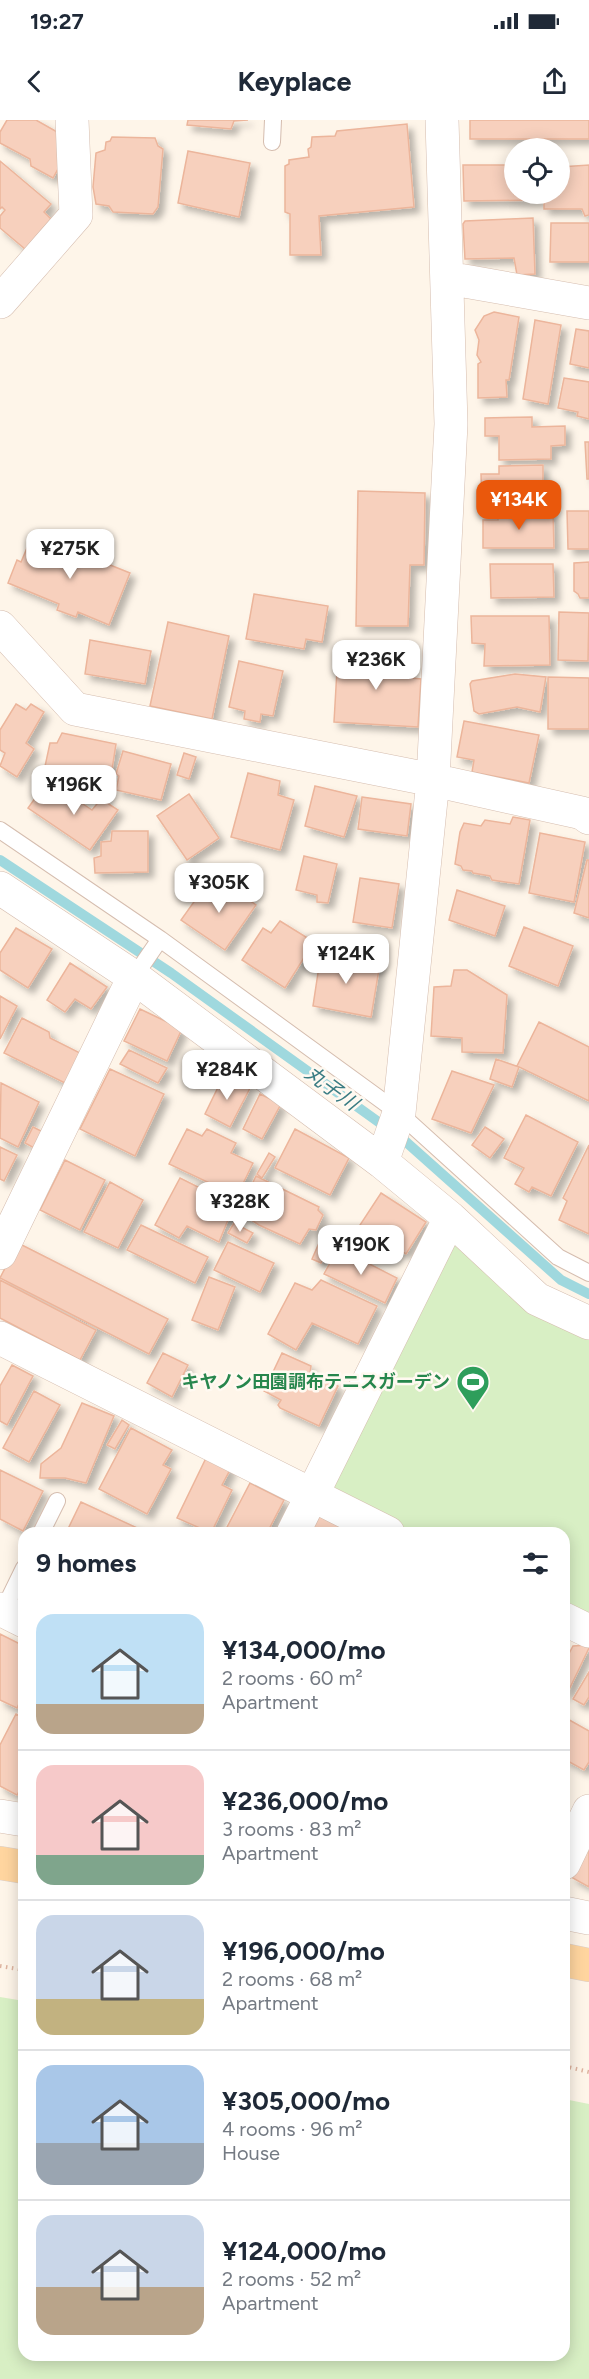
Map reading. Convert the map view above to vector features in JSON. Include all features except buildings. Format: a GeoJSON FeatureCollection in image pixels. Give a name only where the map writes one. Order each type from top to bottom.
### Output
{"type":"FeatureCollection","features":[{"type":"Feature","properties":{"kind":"main road"},"geometry":{"type":"LineString","coordinates":[[0,1863],[18,1866]]}},
{"type":"Feature","properties":{"kind":"main road"},"geometry":{"type":"LineString","coordinates":[[570,1961],[589,1965]]}},
{"type":"Feature","properties":{"kind":"street"},"geometry":{"type":"LineString","coordinates":[[0,302],[76,215],[72,120]]}},
{"type":"Feature","properties":{"kind":"street"},"geometry":{"type":"LineString","coordinates":[[383,1157],[398,1116],[433,780],[451,424],[442,120]]}},
{"type":"Feature","properties":{"kind":"street"},"geometry":{"type":"LineString","coordinates":[[447,278],[589,303]]}},
{"type":"Feature","properties":{"kind":"street"},"geometry":{"type":"LineString","coordinates":[[0,627],[75,709],[433,780],[582,813],[589,818]]}},
{"type":"Feature","properties":{"kind":"street"},"geometry":{"type":"LineString","coordinates":[[0,890],[136,974],[383,1157],[537,1299],[589,1323]]}},
{"type":"Feature","properties":{"kind":"street"},"geometry":{"type":"LineString","coordinates":[[0,1253],[136,974]]}},
{"type":"Feature","properties":{"kind":"street"},"geometry":{"type":"LineString","coordinates":[[296,1527],[450,1218]]}},
{"type":"Feature","properties":{"kind":"street"},"geometry":{"type":"LineString","coordinates":[[0,1338],[376,1527]]}},
{"type":"Feature","properties":{"kind":"street"},"geometry":{"type":"LineString","coordinates":[[570,1622],[589,1631]]}},
{"type":"Feature","properties":{"kind":"street"},"geometry":{"type":"LineString","coordinates":[[570,1851],[589,1811]]}},
{"type":"Feature","properties":{"kind":"street"},"geometry":{"type":"LineString","coordinates":[[0,1816],[18,1819]]}},
{"type":"Feature","properties":{"kind":"street"},"geometry":{"type":"LineString","coordinates":[[570,1914],[589,1918]]}},
{"type":"Feature","properties":{"kind":"lane"},"geometry":{"type":"LineString","coordinates":[[272,142],[273,120]]}},
{"type":"Feature","properties":{"kind":"lane"},"geometry":{"type":"LineString","coordinates":[[0,830],[398,1116],[558,1257],[589,1273]]}},
{"type":"Feature","properties":{"kind":"lane"},"geometry":{"type":"LineString","coordinates":[[136,974],[158,942]]}},
{"type":"Feature","properties":{"kind":"lane"},"geometry":{"type":"LineString","coordinates":[[44,1527],[57,1501]]}},
{"type":"Feature","properties":{"kind":"lane"},"geometry":{"type":"LineString","coordinates":[[9,1614],[18,1586]]}},
{"type":"Feature","properties":{"kind":"path"},"geometry":{"type":"LineString","coordinates":[[0,1966],[18,1969]]}},
{"type":"Feature","properties":{"kind":"path"},"geometry":{"type":"LineString","coordinates":[[570,2067],[589,2072]]}},
{"type":"Feature","properties":{"kind":"green space","name":"キヤノン田園調布テニスガーデン"},"geometry":{"type":"Polygon","coordinates":[[[449,1227],[589,1333],[589,1620],[570,1611],[570,1527],[396,1527],[319,1490],[449,1227]]]}},
{"type":"Feature","properties":{"kind":"green space"},"geometry":{"type":"Polygon","coordinates":[[[0,1997],[18,2000],[18,2361],[570,2361],[570,2100],[589,2104],[589,2379],[0,2379],[0,1997]]]}},
{"type":"Feature","properties":{"kind":"waterway","name":"丸子川"},"geometry":{"type":"LineString","coordinates":[[0,860],[171,973],[405,1141],[561,1280],[589,1294]]}},
{"type":"Feature","properties":{"kind":"place","name":"キヤノン田園調布テニスガーデン"},"geometry":{"type":"Point","coordinates":[473,1411]}}]}
